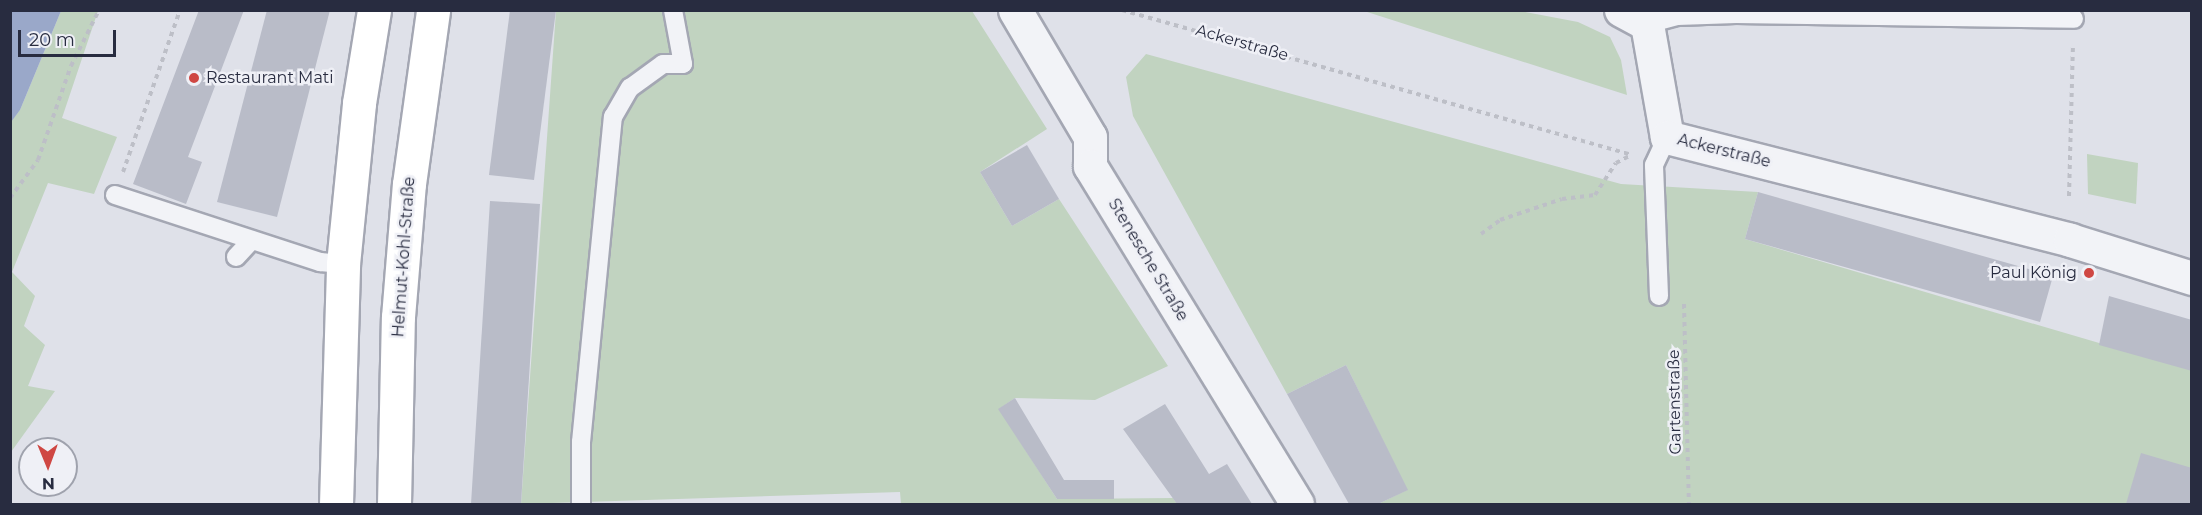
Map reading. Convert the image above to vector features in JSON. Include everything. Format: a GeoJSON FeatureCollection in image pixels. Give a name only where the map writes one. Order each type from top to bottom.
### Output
{"type":"FeatureCollection","features":[{"type":"Feature","properties":{"kind":"main road"},"geometry":{"type":"LineString","coordinates":[[336,504],[338,355],[343,264],[359,103],[374,10]]}},
{"type":"Feature","properties":{"kind":"main road","name":"Helmut-Kohl-Straße"},"geometry":{"type":"LineString","coordinates":[[394,504],[398,317],[409,184],[433,10]]}},
{"type":"Feature","properties":{"kind":"street","name":"Stenesche Straße"},"geometry":{"type":"LineString","coordinates":[[1015,10],[1090,137],[1090,166],[1297,504]]}},
{"type":"Feature","properties":{"kind":"street"},"geometry":{"type":"LineString","coordinates":[[1634,17],[1667,137]]}},
{"type":"Feature","properties":{"kind":"street","name":"Ackerstraße"},"geometry":{"type":"LineString","coordinates":[[1667,137],[2070,240],[2192,278]]}},
{"type":"Feature","properties":{"kind":"lane"},"geometry":{"type":"LineString","coordinates":[[581,504],[581,442],[613,117],[630,88],[663,64],[683,64],[674,10]]}},
{"type":"Feature","properties":{"kind":"lane"},"geometry":{"type":"LineString","coordinates":[[1634,17],[1736,14],[2074,19]]}},
{"type":"Feature","properties":{"kind":"lane"},"geometry":{"type":"LineString","coordinates":[[1659,296],[1654,165],[1667,137]]}},
{"type":"Feature","properties":{"kind":"lane"},"geometry":{"type":"LineString","coordinates":[[115,195],[320,262],[343,264]]}},
{"type":"Feature","properties":{"kind":"lane"},"geometry":{"type":"LineString","coordinates":[[236,257],[252,240]]}},
{"type":"Feature","properties":{"kind":"path"},"geometry":{"type":"LineString","coordinates":[[10,198],[38,160],[71,66],[99,10]]}},
{"type":"Feature","properties":{"kind":"path"},"geometry":{"type":"LineString","coordinates":[[115,195],[180,10]]}},
{"type":"Feature","properties":{"kind":"path","name":"Ackerstraße"},"geometry":{"type":"LineString","coordinates":[[1122,10],[1632,155],[1667,137]]}},
{"type":"Feature","properties":{"kind":"path"},"geometry":{"type":"LineString","coordinates":[[2069,196],[2074,19]]}},
{"type":"Feature","properties":{"kind":"path"},"geometry":{"type":"LineString","coordinates":[[1481,234],[1511,217],[1562,199],[1594,195],[1616,163],[1632,155]]}},
{"type":"Feature","properties":{"kind":"path","name":"Gartenstraße"},"geometry":{"type":"LineString","coordinates":[[1684,299],[1689,504]]}},
{"type":"Feature","properties":{"kind":"green space"},"geometry":{"type":"Polygon","coordinates":[[[61,11],[98,11],[62,118],[117,137],[94,194],[48,183],[12,272],[35,296],[24,326],[45,345],[28,386],[55,391],[22,437],[18,437],[18,442],[11,452],[10,122],[20,110],[61,11]]]}},
{"type":"Feature","properties":{"kind":"green space"},"geometry":{"type":"Polygon","coordinates":[[[556,11],[972,11],[1047,129],[980,172],[1012,226],[1059,199],[1168,366],[1095,400],[1015,398],[999,409],[1057,499],[1173,498],[1177,504],[901,504],[900,492],[521,504],[556,11]]]}},
{"type":"Feature","properties":{"kind":"green space"},"geometry":{"type":"Polygon","coordinates":[[[1364,11],[1520,11],[1578,22],[1610,37],[1621,60],[1627,95],[1364,11]]]}},
{"type":"Feature","properties":{"kind":"green space"},"geometry":{"type":"Polygon","coordinates":[[[1146,54],[1621,184],[1758,192],[1745,239],[2191,370],[2191,504],[1378,504],[1407,490],[1346,365],[1287,394],[1133,116],[1126,77],[1146,54]]]}},
{"type":"Feature","properties":{"kind":"green space"},"geometry":{"type":"Polygon","coordinates":[[[2087,154],[2138,163],[2136,204],[2088,194],[2087,154]]]}},
{"type":"Feature","properties":{"kind":"water"},"geometry":{"type":"Polygon","coordinates":[[[11,10],[61,11],[20,110],[11,122],[11,10]]]}},
{"type":"Feature","properties":{"kind":"building"},"geometry":{"type":"Polygon","coordinates":[[[199,10],[244,10],[188,157],[202,162],[186,204],[133,184],[199,10]]]}},
{"type":"Feature","properties":{"kind":"building"},"geometry":{"type":"Polygon","coordinates":[[[267,10],[330,10],[277,217],[217,202],[267,10]]]}},
{"type":"Feature","properties":{"kind":"building"},"geometry":{"type":"Polygon","coordinates":[[[510,10],[556,10],[534,180],[489,175],[510,10]]]}},
{"type":"Feature","properties":{"kind":"building"},"geometry":{"type":"Polygon","coordinates":[[[1027,145],[1059,199],[1012,226],[980,172],[1027,145]]]}},
{"type":"Feature","properties":{"kind":"building"},"geometry":{"type":"Polygon","coordinates":[[[1758,192],[2053,276],[2040,322],[1745,239],[1758,192]]]}},
{"type":"Feature","properties":{"kind":"building"},"geometry":{"type":"Polygon","coordinates":[[[490,201],[540,204],[521,504],[471,504],[490,201]]]}},
{"type":"Feature","properties":{"kind":"building"},"geometry":{"type":"Polygon","coordinates":[[[2109,296],[2192,320],[2192,371],[2099,345],[2109,296]]]}},
{"type":"Feature","properties":{"kind":"building"},"geometry":{"type":"Polygon","coordinates":[[[1346,365],[1408,490],[1378,504],[1349,504],[1287,394],[1346,365]]]}},
{"type":"Feature","properties":{"kind":"building"},"geometry":{"type":"Polygon","coordinates":[[[1015,398],[1064,480],[1114,480],[1114,499],[1057,499],[998,409],[1015,398]]]}},
{"type":"Feature","properties":{"kind":"building"},"geometry":{"type":"Polygon","coordinates":[[[1165,404],[1209,474],[1227,464],[1252,504],[1177,504],[1123,429],[1165,404]]]}},
{"type":"Feature","properties":{"kind":"building"},"geometry":{"type":"Polygon","coordinates":[[[2141,453],[2192,468],[2192,504],[2126,504],[2141,453]]]}},
{"type":"Feature","properties":{"kind":"place","name":"Restaurant Mati"},"geometry":{"type":"Point","coordinates":[194,78]}},
{"type":"Feature","properties":{"kind":"place","name":"Paul König"},"geometry":{"type":"Point","coordinates":[2089,273]}}]}
